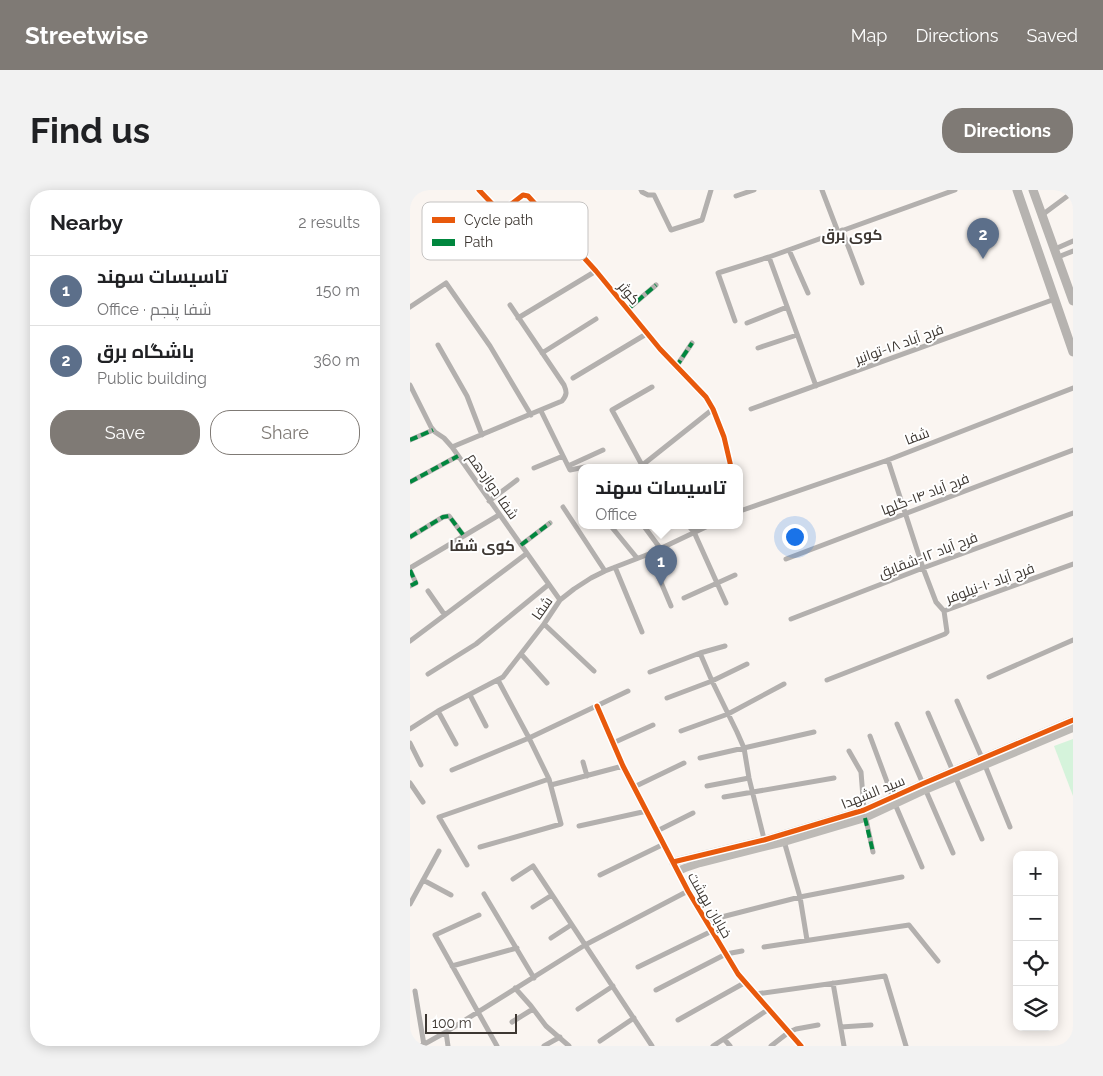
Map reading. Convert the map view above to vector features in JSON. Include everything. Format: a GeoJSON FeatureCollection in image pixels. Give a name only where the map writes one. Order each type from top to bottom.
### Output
{"type":"FeatureCollection","features":[{"type":"Feature","properties":{"kind":"main road"},"geometry":{"type":"LineString","coordinates":[[1017,190],[1073,352]]}},
{"type":"Feature","properties":{"kind":"main road"},"geometry":{"type":"LineString","coordinates":[[1034,190],[1073,300]]}},
{"type":"Feature","properties":{"kind":"street","name":"کوثر"},"geometry":{"type":"LineString","coordinates":[[479,190],[490,202]]}},
{"type":"Feature","properties":{"kind":"street"},"geometry":{"type":"LineString","coordinates":[[642,190],[642,192],[648,195],[654,195],[671,230],[702,220],[710,191]]}},
{"type":"Feature","properties":{"kind":"street"},"geometry":{"type":"LineString","coordinates":[[736,196],[754,190]]}},
{"type":"Feature","properties":{"kind":"street"},"geometry":{"type":"LineString","coordinates":[[822,190],[862,283]]}},
{"type":"Feature","properties":{"kind":"street"},"geometry":{"type":"LineString","coordinates":[[735,322],[718,273],[789,250],[955,190]]}},
{"type":"Feature","properties":{"kind":"street"},"geometry":{"type":"LineString","coordinates":[[1042,214],[1073,192]]}},
{"type":"Feature","properties":{"kind":"street","name":"کوثر"},"geometry":{"type":"LineString","coordinates":[[514,202],[523,195],[528,196],[533,202]]}},
{"type":"Feature","properties":{"kind":"street"},"geometry":{"type":"LineString","coordinates":[[1056,253],[1073,241]]}},
{"type":"Feature","properties":{"kind":"street"},"geometry":{"type":"LineString","coordinates":[[789,250],[808,293]]}},
{"type":"Feature","properties":{"kind":"street"},"geometry":{"type":"LineString","coordinates":[[1056,253],[1073,251]]}},
{"type":"Feature","properties":{"kind":"street"},"geometry":{"type":"LineString","coordinates":[[769,257],[816,386]]}},
{"type":"Feature","properties":{"kind":"street","name":"کوثر"},"geometry":{"type":"LineString","coordinates":[[586,260],[676,367],[706,398],[713,409],[724,437],[730,464]]}},
{"type":"Feature","properties":{"kind":"street"},"geometry":{"type":"LineString","coordinates":[[518,318],[596,271]]}},
{"type":"Feature","properties":{"kind":"street"},"geometry":{"type":"LineString","coordinates":[[410,307],[446,282],[490,346],[531,415]]}},
{"type":"Feature","properties":{"kind":"street"},"geometry":{"type":"LineString","coordinates":[[628,309],[656,285]]}},
{"type":"Feature","properties":{"kind":"street","name":"فرح آباد ۱۸-توانیر"},"geometry":{"type":"LineString","coordinates":[[751,409],[1055,299]]}},
{"type":"Feature","properties":{"kind":"street"},"geometry":{"type":"LineString","coordinates":[[452,447],[531,415],[562,401],[566,397],[564,385],[510,305]]}},
{"type":"Feature","properties":{"kind":"street"},"geometry":{"type":"LineString","coordinates":[[747,323],[787,307]]}},
{"type":"Feature","properties":{"kind":"street"},"geometry":{"type":"LineString","coordinates":[[542,354],[596,319]]}},
{"type":"Feature","properties":{"kind":"street"},"geometry":{"type":"LineString","coordinates":[[572,378],[648,333]]}},
{"type":"Feature","properties":{"kind":"street"},"geometry":{"type":"LineString","coordinates":[[758,348],[797,335]]}},
{"type":"Feature","properties":{"kind":"street"},"geometry":{"type":"LineString","coordinates":[[676,367],[692,343]]}},
{"type":"Feature","properties":{"kind":"street"},"geometry":{"type":"LineString","coordinates":[[438,345],[467,396],[482,435]]}},
{"type":"Feature","properties":{"kind":"street","name":"شفا دوازدهم"},"geometry":{"type":"LineString","coordinates":[[410,385],[433,430],[452,447],[560,600]]}},
{"type":"Feature","properties":{"kind":"street"},"geometry":{"type":"LineString","coordinates":[[640,464],[612,410],[652,386]]}},
{"type":"Feature","properties":{"kind":"street","name":"شفا"},"geometry":{"type":"LineString","coordinates":[[743,510],[888,460],[1073,388]]}},
{"type":"Feature","properties":{"kind":"street"},"geometry":{"type":"LineString","coordinates":[[646,464],[713,409]]}},
{"type":"Feature","properties":{"kind":"street"},"geometry":{"type":"LineString","coordinates":[[541,410],[570,470],[578,469]]}},
{"type":"Feature","properties":{"kind":"street"},"geometry":{"type":"LineString","coordinates":[[410,440],[433,430]]}},
{"type":"Feature","properties":{"kind":"street"},"geometry":{"type":"LineString","coordinates":[[568,466],[603,450]]}},
{"type":"Feature","properties":{"kind":"street","name":"فرح آباد ۱۴-گلها"},"geometry":{"type":"LineString","coordinates":[[786,559],[1073,450]]}},
{"type":"Feature","properties":{"kind":"street"},"geometry":{"type":"LineString","coordinates":[[410,482],[458,456]]}},
{"type":"Feature","properties":{"kind":"street"},"geometry":{"type":"LineString","coordinates":[[534,468],[563,456]]}},
{"type":"Feature","properties":{"kind":"street"},"geometry":{"type":"LineString","coordinates":[[888,460],[922,568],[936,602],[944,611]]}},
{"type":"Feature","properties":{"kind":"street"},"geometry":{"type":"LineString","coordinates":[[489,501],[517,480]]}},
{"type":"Feature","properties":{"kind":"street"},"geometry":{"type":"LineString","coordinates":[[563,507],[605,571]]}},
{"type":"Feature","properties":{"kind":"street","name":"فرح آباد ۱۲-شقایق"},"geometry":{"type":"LineString","coordinates":[[791,619],[922,568],[1073,513]]}},
{"type":"Feature","properties":{"kind":"street"},"geometry":{"type":"LineString","coordinates":[[410,586],[416,583],[410,569],[499,515]]}},
{"type":"Feature","properties":{"kind":"street"},"geometry":{"type":"LineString","coordinates":[[410,537],[442,517],[449,516],[464,536]]}},
{"type":"Feature","properties":{"kind":"street"},"geometry":{"type":"LineString","coordinates":[[521,545],[550,523]]}},
{"type":"Feature","properties":{"kind":"street"},"geometry":{"type":"LineString","coordinates":[[613,529],[637,558]]}},
{"type":"Feature","properties":{"kind":"street"},"geometry":{"type":"LineString","coordinates":[[646,529],[660,548]]}},
{"type":"Feature","properties":{"kind":"street"},"geometry":{"type":"LineString","coordinates":[[691,529],[726,603]]}},
{"type":"Feature","properties":{"kind":"street","name":"شفا"},"geometry":{"type":"LineString","coordinates":[[410,729],[438,711],[502,677],[544,624],[560,600],[574,589],[605,571],[649,554],[701,529]]}},
{"type":"Feature","properties":{"kind":"street"},"geometry":{"type":"LineString","coordinates":[[410,640],[526,554]]}},
{"type":"Feature","properties":{"kind":"street"},"geometry":{"type":"LineString","coordinates":[[649,554],[671,606]]}},
{"type":"Feature","properties":{"kind":"street","name":"فرح آباد ۱۰-نیلوفر"},"geometry":{"type":"LineString","coordinates":[[827,680],[945,634],[947,632],[944,611],[1073,564]]}},
{"type":"Feature","properties":{"kind":"street"},"geometry":{"type":"LineString","coordinates":[[615,567],[642,632]]}},
{"type":"Feature","properties":{"kind":"street"},"geometry":{"type":"LineString","coordinates":[[684,598],[735,574]]}},
{"type":"Feature","properties":{"kind":"street"},"geometry":{"type":"LineString","coordinates":[[428,674],[476,644],[548,585]]}},
{"type":"Feature","properties":{"kind":"street"},"geometry":{"type":"LineString","coordinates":[[428,591],[444,614]]}},
{"type":"Feature","properties":{"kind":"street"},"geometry":{"type":"LineString","coordinates":[[544,624],[594,671]]}},
{"type":"Feature","properties":{"kind":"street"},"geometry":{"type":"LineString","coordinates":[[989,677],[1073,640]]}},
{"type":"Feature","properties":{"kind":"street"},"geometry":{"type":"LineString","coordinates":[[650,672],[700,653],[725,646]]}},
{"type":"Feature","properties":{"kind":"street"},"geometry":{"type":"LineString","coordinates":[[700,653],[744,748],[752,793],[765,844]]}},
{"type":"Feature","properties":{"kind":"street"},"geometry":{"type":"LineString","coordinates":[[521,654],[547,683]]}},
{"type":"Feature","properties":{"kind":"street"},"geometry":{"type":"LineString","coordinates":[[667,698],[712,681],[746,664]]}},
{"type":"Feature","properties":{"kind":"street"},"geometry":{"type":"LineString","coordinates":[[480,847],[560,824],[549,779],[498,680]]}},
{"type":"Feature","properties":{"kind":"street"},"geometry":{"type":"LineString","coordinates":[[681,731],[728,714],[784,684]]}},
{"type":"Feature","properties":{"kind":"street"},"geometry":{"type":"LineString","coordinates":[[452,770],[529,738],[628,691]]}},
{"type":"Feature","properties":{"kind":"street"},"geometry":{"type":"LineString","coordinates":[[470,695],[486,726]]}},
{"type":"Feature","properties":{"kind":"street"},"geometry":{"type":"LineString","coordinates":[[957,701],[984,761],[1010,827]]}},
{"type":"Feature","properties":{"kind":"street","name":"خیابان بهشت"},"geometry":{"type":"LineString","coordinates":[[597,706],[634,787],[688,891],[738,974],[801,1046]]}},
{"type":"Feature","properties":{"kind":"street"},"geometry":{"type":"LineString","coordinates":[[438,711],[456,744]]}},
{"type":"Feature","properties":{"kind":"street"},"geometry":{"type":"LineString","coordinates":[[928,713],[982,839]]}},
{"type":"Feature","properties":{"kind":"street","name":"سید الشهدا"},"geometry":{"type":"LineString","coordinates":[[678,872],[700,863],[864,814],[1020,746],[1073,720]]}},
{"type":"Feature","properties":{"kind":"street"},"geometry":{"type":"LineString","coordinates":[[897,724],[952,853]]}},
{"type":"Feature","properties":{"kind":"street"},"geometry":{"type":"LineString","coordinates":[[613,744],[653,725]]}},
{"type":"Feature","properties":{"kind":"street","name":"سید الشهدا"},"geometry":{"type":"LineString","coordinates":[[1020,746],[1073,728]]}},
{"type":"Feature","properties":{"kind":"street"},"geometry":{"type":"LineString","coordinates":[[700,758],[814,732]]}},
{"type":"Feature","properties":{"kind":"street"},"geometry":{"type":"LineString","coordinates":[[870,736],[894,801],[922,867]]}},
{"type":"Feature","properties":{"kind":"street"},"geometry":{"type":"LineString","coordinates":[[410,743],[421,765]]}},
{"type":"Feature","properties":{"kind":"street"},"geometry":{"type":"LineString","coordinates":[[849,751],[861,772],[864,814],[873,852]]}},
{"type":"Feature","properties":{"kind":"street"},"geometry":{"type":"LineString","coordinates":[[583,762],[587,776]]}},
{"type":"Feature","properties":{"kind":"street"},"geometry":{"type":"LineString","coordinates":[[634,787],[684,763]]}},
{"type":"Feature","properties":{"kind":"street"},"geometry":{"type":"LineString","coordinates":[[551,786],[624,766]]}},
{"type":"Feature","properties":{"kind":"street"},"geometry":{"type":"LineString","coordinates":[[706,786],[749,778]]}},
{"type":"Feature","properties":{"kind":"street"},"geometry":{"type":"LineString","coordinates":[[724,797],[834,778]]}},
{"type":"Feature","properties":{"kind":"street"},"geometry":{"type":"LineString","coordinates":[[467,865],[439,817],[549,779]]}},
{"type":"Feature","properties":{"kind":"street"},"geometry":{"type":"LineString","coordinates":[[410,783],[423,802]]}},
{"type":"Feature","properties":{"kind":"street"},"geometry":{"type":"LineString","coordinates":[[579,826],[647,812]]}},
{"type":"Feature","properties":{"kind":"street"},"geometry":{"type":"LineString","coordinates":[[657,831],[693,813]]}},
{"type":"Feature","properties":{"kind":"street"},"geometry":{"type":"LineString","coordinates":[[783,839],[800,897],[807,940]]}},
{"type":"Feature","properties":{"kind":"street"},"geometry":{"type":"LineString","coordinates":[[600,875],[664,844]]}},
{"type":"Feature","properties":{"kind":"street","name":"سید الشهدا"},"geometry":{"type":"LineString","coordinates":[[673,862],[765,844]]}},
{"type":"Feature","properties":{"kind":"street"},"geometry":{"type":"LineString","coordinates":[[410,904],[439,851]]}},
{"type":"Feature","properties":{"kind":"street"},"geometry":{"type":"LineString","coordinates":[[513,879],[533,866],[652,1046]]}},
{"type":"Feature","properties":{"kind":"street"},"geometry":{"type":"LineString","coordinates":[[706,921],[800,897],[902,877]]}},
{"type":"Feature","properties":{"kind":"street"},"geometry":{"type":"LineString","coordinates":[[423,880],[451,895]]}},
{"type":"Feature","properties":{"kind":"street"},"geometry":{"type":"LineString","coordinates":[[415,991],[422,1045],[585,945],[688,891]]}},
{"type":"Feature","properties":{"kind":"street"},"geometry":{"type":"LineString","coordinates":[[484,894],[534,978]]}},
{"type":"Feature","properties":{"kind":"street"},"geometry":{"type":"LineString","coordinates":[[533,907],[552,895]]}},
{"type":"Feature","properties":{"kind":"street"},"geometry":{"type":"LineString","coordinates":[[478,915],[435,935],[497,1046]]}},
{"type":"Feature","properties":{"kind":"street"},"geometry":{"type":"LineString","coordinates":[[551,938],[572,925]]}},
{"type":"Feature","properties":{"kind":"street"},"geometry":{"type":"LineString","coordinates":[[764,947],[909,926],[938,961]]}},
{"type":"Feature","properties":{"kind":"street"},"geometry":{"type":"LineString","coordinates":[[638,967],[712,931]]}},
{"type":"Feature","properties":{"kind":"street"},"geometry":{"type":"LineString","coordinates":[[452,966],[517,948]]}},
{"type":"Feature","properties":{"kind":"street"},"geometry":{"type":"LineString","coordinates":[[656,990],[726,954],[742,951]]}},
{"type":"Feature","properties":{"kind":"street"},"geometry":{"type":"LineString","coordinates":[[756,994],[885,976],[906,1046]]}},
{"type":"Feature","properties":{"kind":"street"},"geometry":{"type":"LineString","coordinates":[[678,1020],[746,982]]}},
{"type":"Feature","properties":{"kind":"street"},"geometry":{"type":"LineString","coordinates":[[833,983],[844,1046]]}},
{"type":"Feature","properties":{"kind":"street"},"geometry":{"type":"LineString","coordinates":[[578,1009],[613,986]]}},
{"type":"Feature","properties":{"kind":"street"},"geometry":{"type":"LineString","coordinates":[[515,988],[546,1026],[569,1046]]}},
{"type":"Feature","properties":{"kind":"street"},"geometry":{"type":"LineString","coordinates":[[512,1022],[533,1009]]}},
{"type":"Feature","properties":{"kind":"street"},"geometry":{"type":"LineString","coordinates":[[714,1046],[769,1009]]}},
{"type":"Feature","properties":{"kind":"street"},"geometry":{"type":"LineString","coordinates":[[600,1041],[634,1018]]}},
{"type":"Feature","properties":{"kind":"street"},"geometry":{"type":"LineString","coordinates":[[841,1027],[871,1024]]}},
{"type":"Feature","properties":{"kind":"street"},"geometry":{"type":"LineString","coordinates":[[771,1046],[789,1032],[818,1025]]}},
{"type":"Feature","properties":{"kind":"street"},"geometry":{"type":"LineString","coordinates":[[446,1032],[448,1046]]}},
{"type":"Feature","properties":{"kind":"street"},"geometry":{"type":"LineString","coordinates":[[544,1046],[560,1037]]}},
{"type":"Feature","properties":{"kind":"street"},"geometry":{"type":"LineString","coordinates":[[724,1039],[730,1046]]}},
{"type":"Feature","properties":{"kind":"green space"},"geometry":{"type":"Polygon","coordinates":[[[1073,739],[1073,796],[1054,746],[1073,739]]]}},
{"type":"Feature","properties":{"kind":"marked path"},"geometry":{"type":"LineString","coordinates":[[628,309],[656,285]]}},
{"type":"Feature","properties":{"kind":"marked path"},"geometry":{"type":"LineString","coordinates":[[676,367],[692,343]]}},
{"type":"Feature","properties":{"kind":"marked path"},"geometry":{"type":"LineString","coordinates":[[410,440],[433,430]]}},
{"type":"Feature","properties":{"kind":"marked path"},"geometry":{"type":"LineString","coordinates":[[410,482],[458,456]]}},
{"type":"Feature","properties":{"kind":"marked path"},"geometry":{"type":"LineString","coordinates":[[410,537],[443,517],[449,516],[464,536]]}},
{"type":"Feature","properties":{"kind":"marked path"},"geometry":{"type":"LineString","coordinates":[[521,545],[550,523]]}},
{"type":"Feature","properties":{"kind":"marked path"},"geometry":{"type":"LineString","coordinates":[[410,570],[416,583],[410,586]]}},
{"type":"Feature","properties":{"kind":"marked path"},"geometry":{"type":"LineString","coordinates":[[865,818],[873,852]]}},
{"type":"Feature","properties":{"kind":"cycle path"},"geometry":{"type":"LineString","coordinates":[[479,190],[490,202]]}},
{"type":"Feature","properties":{"kind":"cycle path"},"geometry":{"type":"LineString","coordinates":[[514,202],[523,195],[528,196],[533,202]]}},
{"type":"Feature","properties":{"kind":"cycle path"},"geometry":{"type":"LineString","coordinates":[[586,260],[660,349],[706,397],[724,437],[730,464]]}},
{"type":"Feature","properties":{"kind":"cycle path"},"geometry":{"type":"LineString","coordinates":[[597,706],[623,766],[688,891],[738,974],[801,1046]]}},
{"type":"Feature","properties":{"kind":"cycle path"},"geometry":{"type":"LineString","coordinates":[[673,862],[764,840],[864,810],[1073,720]]}},
{"type":"Feature","properties":{"kind":"place","name":"باشگاه برق"},"geometry":{"type":"Point","coordinates":[983,259]}},
{"type":"Feature","properties":{"kind":"place","name":"تاسیسات سهند"},"geometry":{"type":"Point","coordinates":[661,586]}},
{"type":"Feature","properties":{"kind":"district","name":"کوی برق"},"geometry":{"type":"Point","coordinates":[852,235]}},
{"type":"Feature","properties":{"kind":"district","name":"کوی شفا"},"geometry":{"type":"Point","coordinates":[482,546]}}]}
